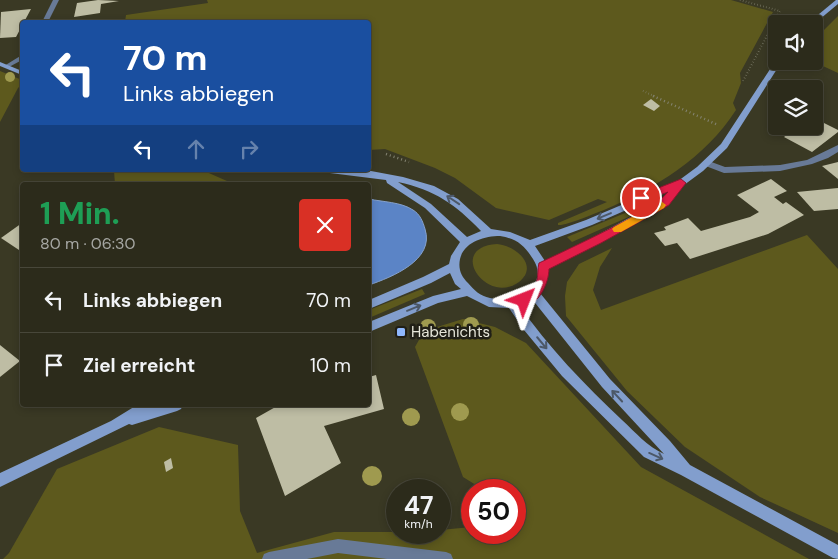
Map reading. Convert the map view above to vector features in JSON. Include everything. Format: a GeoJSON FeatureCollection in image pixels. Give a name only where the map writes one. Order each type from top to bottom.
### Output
{"type":"FeatureCollection","features":[{"type":"Feature","properties":{"kind":"main road"},"geometry":{"type":"LineString","coordinates":[[821,15],[838,1]]}},
{"type":"Feature","properties":{"kind":"main road"},"geometry":{"type":"LineString","coordinates":[[3,65],[20,72]]}},
{"type":"Feature","properties":{"kind":"main road"},"geometry":{"type":"LineString","coordinates":[[543,266],[597,240],[665,202],[681,183],[706,164],[734,132],[773,70]]}},
{"type":"Feature","properties":{"kind":"main road"},"geometry":{"type":"LineString","coordinates":[[344,172],[428,186],[467,211],[489,233]]}},
{"type":"Feature","properties":{"kind":"main road"},"geometry":{"type":"LineString","coordinates":[[384,178],[428,206],[466,242]]}},
{"type":"Feature","properties":{"kind":"main road"},"geometry":{"type":"LineString","coordinates":[[529,244],[581,225],[653,193],[681,183]]}},
{"type":"Feature","properties":{"kind":"main road"},"geometry":{"type":"LineString","coordinates":[[489,233],[510,235],[529,244],[539,254],[544,276],[541,286],[534,294],[512,304],[497,304],[481,300],[468,292],[458,280],[454,266],[455,257],[466,242],[476,236],[489,233]]}},
{"type":"Feature","properties":{"kind":"main road"},"geometry":{"type":"LineString","coordinates":[[371,304],[454,266]]}},
{"type":"Feature","properties":{"kind":"main road"},"geometry":{"type":"LineString","coordinates":[[371,326],[437,299],[468,292]]}},
{"type":"Feature","properties":{"kind":"main road"},"geometry":{"type":"LineString","coordinates":[[534,294],[554,314],[606,383],[661,439],[686,470]]}},
{"type":"Feature","properties":{"kind":"main road"},"geometry":{"type":"LineString","coordinates":[[512,304],[528,327],[560,364],[610,418],[648,453],[686,470],[838,553]]}},
{"type":"Feature","properties":{"kind":"main road"},"geometry":{"type":"LineString","coordinates":[[0,480],[115,425],[145,407]]}},
{"type":"Feature","properties":{"kind":"main road"},"geometry":{"type":"LineString","coordinates":[[115,425],[171,407]]}},
{"type":"Feature","properties":{"kind":"street"},"geometry":{"type":"LineString","coordinates":[[46,20],[56,0]]}},
{"type":"Feature","properties":{"kind":"street"},"geometry":{"type":"LineString","coordinates":[[3,65],[20,58]]}},
{"type":"Feature","properties":{"kind":"street"},"geometry":{"type":"LineString","coordinates":[[706,164],[724,170],[780,168],[809,162],[825,156],[838,148]]}},
{"type":"Feature","properties":{"kind":"street"},"geometry":{"type":"LineString","coordinates":[[269,559],[338,546],[446,559]]}},
{"type":"Feature","properties":{"kind":"path"},"geometry":{"type":"LineString","coordinates":[[740,0],[780,11],[741,85],[740,102],[749,109]]}},
{"type":"Feature","properties":{"kind":"path"},"geometry":{"type":"LineString","coordinates":[[643,91],[734,132]]}},
{"type":"Feature","properties":{"kind":"shaded area"},"geometry":{"type":"Polygon","coordinates":[[[207,0],[731,0],[773,12],[771,15],[768,15],[768,21],[740,73],[741,83],[733,103],[736,110],[710,143],[678,170],[642,192],[604,210],[561,225],[558,225],[558,223],[607,202],[598,199],[549,220],[496,208],[455,178],[435,168],[385,149],[371,150],[371,20],[125,20],[126,15],[208,3],[207,0]]]}},
{"type":"Feature","properties":{"kind":"shaded area"},"geometry":{"type":"Polygon","coordinates":[[[838,16],[838,73],[823,66],[823,31],[838,16]]]}},
{"type":"Feature","properties":{"kind":"shaded area"},"geometry":{"type":"Polygon","coordinates":[[[0,71],[20,79],[20,86],[0,122],[0,71]]]}},
{"type":"Feature","properties":{"kind":"shaded area"},"geometry":{"type":"Polygon","coordinates":[[[114,172],[207,172],[229,182],[115,182],[114,172]]]}},
{"type":"Feature","properties":{"kind":"shaded area"},"geometry":{"type":"Polygon","coordinates":[[[630,211],[633,215],[572,242],[567,237],[630,211]]]}},
{"type":"Feature","properties":{"kind":"shaded area"},"geometry":{"type":"Polygon","coordinates":[[[807,235],[838,269],[838,533],[760,497],[685,447],[627,391],[566,316],[565,296],[567,282],[579,264],[612,248],[600,267],[593,290],[601,310],[807,235]]]}},
{"type":"Feature","properties":{"kind":"shaded area"},"geometry":{"type":"Polygon","coordinates":[[[497,244],[511,248],[526,263],[525,276],[519,282],[506,287],[494,287],[484,281],[476,273],[473,264],[474,255],[482,247],[497,244]]]}},
{"type":"Feature","properties":{"kind":"shaded area"},"geometry":{"type":"Polygon","coordinates":[[[422,289],[425,294],[371,317],[371,309],[422,289]]]}},
{"type":"Feature","properties":{"kind":"shaded area"},"geometry":{"type":"Polygon","coordinates":[[[463,319],[495,327],[526,343],[641,467],[809,559],[3,559],[9,553],[57,469],[159,427],[238,445],[240,511],[257,553],[334,532],[386,532],[386,544],[451,544],[451,529],[461,528],[461,544],[526,544],[526,479],[466,479],[463,477],[415,347],[424,331],[463,319]]]}},
{"type":"Feature","properties":{"kind":"water"},"geometry":{"type":"Polygon","coordinates":[[[371,199],[408,207],[419,216],[425,229],[426,240],[424,250],[418,258],[409,266],[371,284],[371,199]]]}},
{"type":"Feature","properties":{"kind":"building"},"geometry":{"type":"Polygon","coordinates":[[[98,0],[119,1],[101,4],[100,13],[74,17],[77,3],[98,0]]]}},
{"type":"Feature","properties":{"kind":"building"},"geometry":{"type":"Polygon","coordinates":[[[31,9],[25,20],[20,20],[20,30],[16,37],[0,38],[1,12],[31,9]]]}},
{"type":"Feature","properties":{"kind":"building"},"geometry":{"type":"Polygon","coordinates":[[[651,99],[660,106],[654,111],[643,105],[651,99]]]}},
{"type":"Feature","properties":{"kind":"building"},"geometry":{"type":"Polygon","coordinates":[[[823,122],[838,130],[838,132],[812,152],[784,137],[786,135],[823,135],[823,122]]]}},
{"type":"Feature","properties":{"kind":"building"},"geometry":{"type":"Polygon","coordinates":[[[838,162],[838,179],[822,166],[838,162]]]}},
{"type":"Feature","properties":{"kind":"building"},"geometry":{"type":"Polygon","coordinates":[[[771,179],[787,191],[774,197],[783,204],[786,202],[804,215],[768,234],[690,259],[677,243],[665,246],[654,233],[666,230],[664,227],[688,218],[701,231],[750,217],[759,212],[737,195],[771,179]]]}},
{"type":"Feature","properties":{"kind":"building"},"geometry":{"type":"Polygon","coordinates":[[[838,188],[838,209],[814,211],[797,192],[838,188]]]}},
{"type":"Feature","properties":{"kind":"building"},"geometry":{"type":"Polygon","coordinates":[[[20,224],[20,251],[1,238],[20,224]]]}},
{"type":"Feature","properties":{"kind":"building"},"geometry":{"type":"Polygon","coordinates":[[[0,345],[20,361],[0,377],[0,345]]]}},
{"type":"Feature","properties":{"kind":"building"},"geometry":{"type":"Polygon","coordinates":[[[376,375],[384,409],[324,426],[341,463],[285,496],[256,418],[275,407],[371,407],[371,376],[376,375]]]}},
{"type":"Feature","properties":{"kind":"building"},"geometry":{"type":"Polygon","coordinates":[[[171,458],[173,468],[166,472],[164,462],[171,458]]]}},
{"type":"Feature","properties":{"kind":"slow traffic"},"geometry":{"type":"LineString","coordinates":[[618,229],[661,205]]}},
{"type":"Feature","properties":{"kind":"place","name":"Habenichts"},"geometry":{"type":"Point","coordinates":[401,332]}},
{"type":"Feature","properties":{"kind":"route"},"geometry":{"type":"LineString","coordinates":[[524,300],[534,294],[541,286],[544,276],[543,266],[572,253],[654,209],[665,202],[681,183],[641,198]]}}]}
